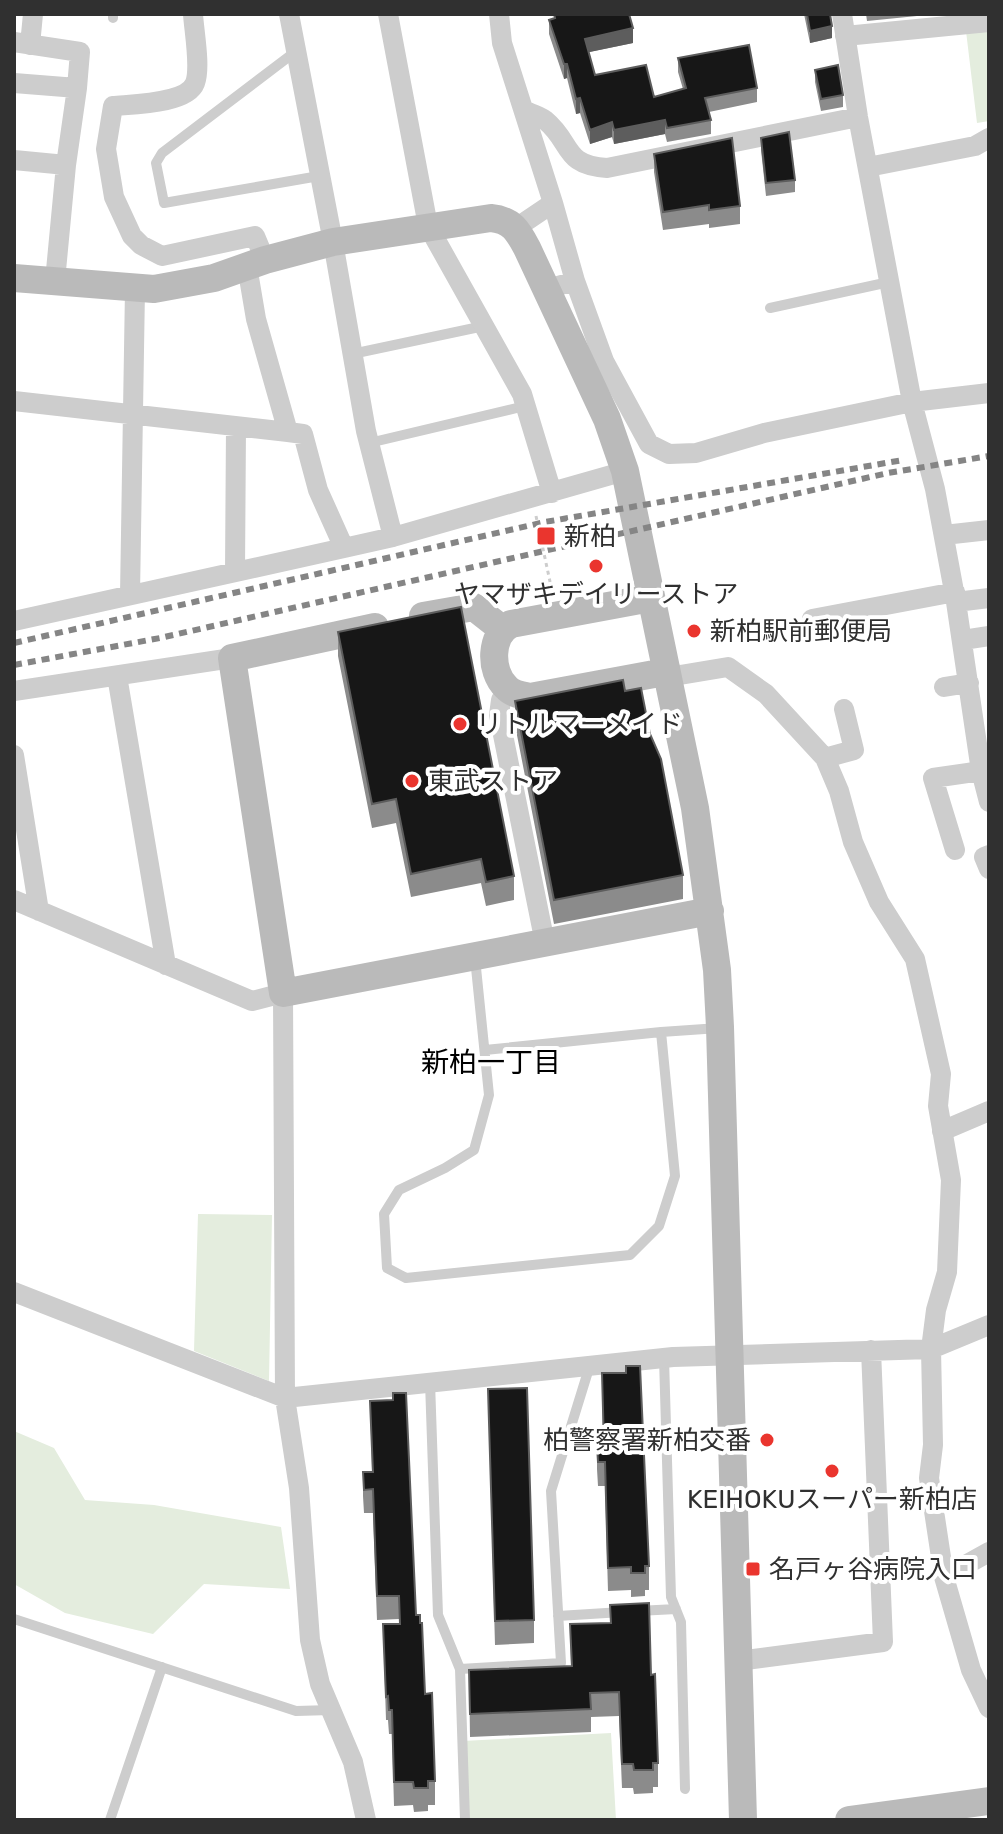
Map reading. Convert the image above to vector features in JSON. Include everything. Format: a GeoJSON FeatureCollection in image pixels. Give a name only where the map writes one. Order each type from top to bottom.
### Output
{"type":"FeatureCollection","features":[{"type":"Feature","properties":{"kind":"street"},"geometry":{"type":"LineString","coordinates":[[33,14],[22,44],[80,52],[55,281]]}},
{"type":"Feature","properties":{"kind":"street"},"geometry":{"type":"LineString","coordinates":[[193,14],[197,80],[192,89],[166,101],[113,106],[106,149],[114,197],[132,236],[141,245],[162,256],[255,236],[256,319],[288,432]]}},
{"type":"Feature","properties":{"kind":"street"},"geometry":{"type":"LineString","coordinates":[[289,14],[369,443],[393,537]]}},
{"type":"Feature","properties":{"kind":"street"},"geometry":{"type":"LineString","coordinates":[[388,14],[428,226],[522,394],[542,496]]}},
{"type":"Feature","properties":{"kind":"street"},"geometry":{"type":"LineString","coordinates":[[499,14],[502,43],[575,281],[604,361],[649,444],[669,454],[696,453],[764,433],[912,402],[989,393]]}},
{"type":"Feature","properties":{"kind":"street"},"geometry":{"type":"LineString","coordinates":[[842,14],[858,117],[912,402],[935,489],[969,683],[981,708],[981,771],[989,802]]}},
{"type":"Feature","properties":{"kind":"street"},"geometry":{"type":"LineString","coordinates":[[845,36],[989,22]]}},
{"type":"Feature","properties":{"kind":"street"},"geometry":{"type":"LineString","coordinates":[[14,83],[77,88]]}},
{"type":"Feature","properties":{"kind":"street"},"geometry":{"type":"LineString","coordinates":[[523,109],[545,120],[577,161],[591,167],[607,168],[858,117]]}},
{"type":"Feature","properties":{"kind":"street"},"geometry":{"type":"LineString","coordinates":[[868,167],[975,146],[989,138]]}},
{"type":"Feature","properties":{"kind":"street"},"geometry":{"type":"LineString","coordinates":[[14,160],[66,165]]}},
{"type":"Feature","properties":{"kind":"street"},"geometry":{"type":"LineString","coordinates":[[516,228],[553,203]]}},
{"type":"Feature","properties":{"kind":"street"},"geometry":{"type":"LineString","coordinates":[[14,278],[135,289],[186,284],[333,242],[491,218],[504,219],[516,228],[547,289],[607,419],[625,471],[695,808],[710,911],[720,1027],[743,1820]]}},
{"type":"Feature","properties":{"kind":"street"},"geometry":{"type":"LineString","coordinates":[[547,289],[575,281]]}},
{"type":"Feature","properties":{"kind":"street"},"geometry":{"type":"LineString","coordinates":[[130,595],[135,289]]}},
{"type":"Feature","properties":{"kind":"street"},"geometry":{"type":"LineString","coordinates":[[14,401],[303,434],[318,490],[344,548]]}},
{"type":"Feature","properties":{"kind":"street"},"geometry":{"type":"LineString","coordinates":[[235,572],[236,426]]}},
{"type":"Feature","properties":{"kind":"street"},"geometry":{"type":"LineString","coordinates":[[14,621],[393,537],[625,471]]}},
{"type":"Feature","properties":{"kind":"street"},"geometry":{"type":"LineString","coordinates":[[944,535],[989,530]]}},
{"type":"Feature","properties":{"kind":"street"},"geometry":{"type":"LineString","coordinates":[[812,619],[956,597],[989,598]]}},
{"type":"Feature","properties":{"kind":"street"},"geometry":{"type":"LineString","coordinates":[[651,598],[511,624],[502,629],[494,647],[500,679],[508,690],[530,697],[665,672],[680,675],[728,667],[766,694],[825,758],[839,791],[853,842],[879,902],[915,959],[941,1074],[938,1106],[951,1180],[947,1272],[936,1310],[931,1349],[933,1445],[929,1478],[944,1577],[971,1670],[989,1708]]}},
{"type":"Feature","properties":{"kind":"street"},"geometry":{"type":"LineString","coordinates":[[14,691],[232,658],[465,607],[474,607],[502,629]]}},
{"type":"Feature","properties":{"kind":"street"},"geometry":{"type":"LineString","coordinates":[[963,640],[989,636]]}},
{"type":"Feature","properties":{"kind":"street"},"geometry":{"type":"LineString","coordinates":[[232,658],[283,993],[285,1398],[299,1488],[310,1640],[320,1684],[353,1762],[366,1820]]}},
{"type":"Feature","properties":{"kind":"street"},"geometry":{"type":"LineString","coordinates":[[117,676],[166,965]]}},
{"type":"Feature","properties":{"kind":"street"},"geometry":{"type":"LineString","coordinates":[[944,687],[969,683]]}},
{"type":"Feature","properties":{"kind":"street"},"geometry":{"type":"LineString","coordinates":[[508,690],[501,700],[499,715],[545,943]]}},
{"type":"Feature","properties":{"kind":"street"},"geometry":{"type":"LineString","coordinates":[[825,758],[854,750],[844,709]]}},
{"type":"Feature","properties":{"kind":"street"},"geometry":{"type":"LineString","coordinates":[[14,755],[39,911]]}},
{"type":"Feature","properties":{"kind":"street"},"geometry":{"type":"LineString","coordinates":[[955,850],[933,778],[981,771]]}},
{"type":"Feature","properties":{"kind":"street"},"geometry":{"type":"LineString","coordinates":[[989,855],[984,857],[989,869]]}},
{"type":"Feature","properties":{"kind":"street"},"geometry":{"type":"LineString","coordinates":[[14,900],[252,1001],[710,911]]}},
{"type":"Feature","properties":{"kind":"street"},"geometry":{"type":"LineString","coordinates":[[942,1131],[989,1111]]}},
{"type":"Feature","properties":{"kind":"street"},"geometry":{"type":"LineString","coordinates":[[14,1292],[285,1398],[664,1358],[931,1349],[989,1325]]}},
{"type":"Feature","properties":{"kind":"street"},"geometry":{"type":"LineString","coordinates":[[738,1661],[883,1642],[871,1350]]}},
{"type":"Feature","properties":{"kind":"street"},"geometry":{"type":"LineString","coordinates":[[944,1577],[989,1552]]}},
{"type":"Feature","properties":{"kind":"street"},"geometry":{"type":"LineString","coordinates":[[849,1820],[989,1801]]}},
{"type":"Feature","properties":{"kind":"lane"},"geometry":{"type":"LineString","coordinates":[[295,52],[162,153],[156,163],[164,203],[319,176]]}},
{"type":"Feature","properties":{"kind":"lane"},"geometry":{"type":"LineString","coordinates":[[770,308],[889,282]]}},
{"type":"Feature","properties":{"kind":"lane"},"geometry":{"type":"LineString","coordinates":[[352,354],[484,326]]}},
{"type":"Feature","properties":{"kind":"lane"},"geometry":{"type":"LineString","coordinates":[[369,443],[525,406]]}},
{"type":"Feature","properties":{"kind":"lane"},"geometry":{"type":"LineString","coordinates":[[475,956],[489,1095],[474,1150],[399,1190],[384,1214],[387,1268],[406,1278],[630,1255],[659,1226],[675,1176],[661,1032]]}},
{"type":"Feature","properties":{"kind":"lane"},"geometry":{"type":"LineString","coordinates":[[485,1050],[720,1027]]}},
{"type":"Feature","properties":{"kind":"lane"},"geometry":{"type":"LineString","coordinates":[[664,1358],[671,1597],[681,1622],[685,1789]]}},
{"type":"Feature","properties":{"kind":"lane"},"geometry":{"type":"LineString","coordinates":[[460,1669],[561,1663],[551,1491],[590,1365]]}},
{"type":"Feature","properties":{"kind":"lane"},"geometry":{"type":"LineString","coordinates":[[430,1382],[438,1615],[460,1669],[465,1820]]}},
{"type":"Feature","properties":{"kind":"lane"},"geometry":{"type":"LineString","coordinates":[[558,1616],[676,1609]]}},
{"type":"Feature","properties":{"kind":"lane"},"geometry":{"type":"LineString","coordinates":[[14,1619],[296,1711],[331,1710]]}},
{"type":"Feature","properties":{"kind":"lane"},"geometry":{"type":"LineString","coordinates":[[110,1820],[162,1667]]}},
{"type":"Feature","properties":{"kind":"path"},"geometry":{"type":"LineString","coordinates":[[542,496],[542,537],[557,614]]}},
{"type":"Feature","properties":{"kind":"green space"},"geometry":{"type":"Polygon","coordinates":[[[989,28],[989,121],[977,123],[966,31],[989,28]]]}},
{"type":"Feature","properties":{"kind":"green space"},"geometry":{"type":"Polygon","coordinates":[[[198,1214],[272,1215],[269,1381],[194,1351],[198,1214]]]}},
{"type":"Feature","properties":{"kind":"green space"},"geometry":{"type":"Polygon","coordinates":[[[14,1431],[54,1448],[85,1500],[154,1505],[281,1527],[290,1589],[204,1584],[153,1634],[65,1613],[14,1584],[14,1431]]]}},
{"type":"Feature","properties":{"kind":"green space"},"geometry":{"type":"Polygon","coordinates":[[[611,1733],[616,1820],[465,1820],[463,1741],[611,1733]]]}},
{"type":"Feature","properties":{"kind":"building"},"geometry":{"type":"Polygon","coordinates":[[[554,14],[629,14],[633,28],[585,39],[595,75],[646,65],[654,97],[686,88],[678,58],[749,45],[757,88],[705,98],[711,120],[667,128],[665,120],[614,130],[612,122],[590,130],[549,20],[555,18],[554,14]]]}},
{"type":"Feature","properties":{"kind":"building"},"geometry":{"type":"Polygon","coordinates":[[[807,14],[830,14],[832,26],[810,31],[807,14]]]}},
{"type":"Feature","properties":{"kind":"building"},"geometry":{"type":"Polygon","coordinates":[[[838,65],[843,95],[821,99],[815,70],[838,65]]]}},
{"type":"Feature","properties":{"kind":"building"},"geometry":{"type":"Polygon","coordinates":[[[789,132],[795,180],[766,183],[761,138],[789,132]]]}},
{"type":"Feature","properties":{"kind":"building"},"geometry":{"type":"Polygon","coordinates":[[[732,138],[740,206],[709,210],[709,205],[663,212],[654,154],[732,138]]]}},
{"type":"Feature","properties":{"kind":"building"},"geometry":{"type":"Polygon","coordinates":[[[461,607],[514,876],[486,882],[481,859],[411,874],[396,799],[372,804],[338,632],[461,607]]]}},
{"type":"Feature","properties":{"kind":"building"},"geometry":{"type":"Polygon","coordinates":[[[623,680],[625,691],[641,688],[650,734],[661,759],[683,875],[554,900],[515,701],[623,680]]]}},
{"type":"Feature","properties":{"kind":"building"},"geometry":{"type":"Polygon","coordinates":[[[626,1366],[640,1366],[649,1566],[645,1566],[645,1573],[631,1573],[631,1567],[608,1568],[605,1462],[598,1462],[597,1445],[604,1445],[602,1373],[626,1373],[626,1366]]]}},
{"type":"Feature","properties":{"kind":"building"},"geometry":{"type":"Polygon","coordinates":[[[527,1388],[534,1620],[495,1621],[488,1389],[527,1388]]]}},
{"type":"Feature","properties":{"kind":"building"},"geometry":{"type":"Polygon","coordinates":[[[393,1393],[406,1393],[416,1615],[420,1615],[422,1623],[425,1694],[432,1693],[435,1781],[428,1781],[428,1788],[414,1788],[413,1782],[394,1782],[392,1710],[389,1710],[386,1697],[383,1624],[400,1624],[399,1596],[377,1596],[373,1489],[364,1490],[363,1472],[373,1472],[370,1401],[393,1400],[393,1393]]]}},
{"type":"Feature","properties":{"kind":"building"},"geometry":{"type":"Polygon","coordinates":[[[649,1603],[658,1763],[653,1763],[653,1770],[634,1770],[633,1764],[622,1764],[619,1692],[590,1693],[591,1709],[470,1714],[469,1670],[572,1666],[570,1624],[611,1623],[610,1605],[649,1603]]]}},
{"type":"Feature","properties":{"kind":"railway"},"geometry":{"type":"LineString","coordinates":[[14,665],[160,638],[888,473],[989,456]]}},
{"type":"Feature","properties":{"kind":"railway"},"geometry":{"type":"LineString","coordinates":[[14,643],[545,522],[903,460]]}},
{"type":"Feature","properties":{"kind":"place","name":"新柏"},"geometry":{"type":"Point","coordinates":[546,536]}},
{"type":"Feature","properties":{"kind":"place","name":"ヤマザキデイリーストア"},"geometry":{"type":"Point","coordinates":[596,566]}},
{"type":"Feature","properties":{"kind":"place","name":"新柏駅前郵便局"},"geometry":{"type":"Point","coordinates":[694,631]}},
{"type":"Feature","properties":{"kind":"place","name":"リトルマーメイド"},"geometry":{"type":"Point","coordinates":[460,724]}},
{"type":"Feature","properties":{"kind":"place","name":"東武ストア"},"geometry":{"type":"Point","coordinates":[412,781]}},
{"type":"Feature","properties":{"kind":"place","name":"柏警察署新柏交番"},"geometry":{"type":"Point","coordinates":[767,1440]}},
{"type":"Feature","properties":{"kind":"place","name":"KEIHOKUスーパー新柏店"},"geometry":{"type":"Point","coordinates":[832,1471]}},
{"type":"Feature","properties":{"kind":"place","name":"名戸ヶ谷病院入口"},"geometry":{"type":"Point","coordinates":[753,1569]}},
{"type":"Feature","properties":{"kind":"district","name":"新柏一丁目"},"geometry":{"type":"Point","coordinates":[491,1062]}}]}
